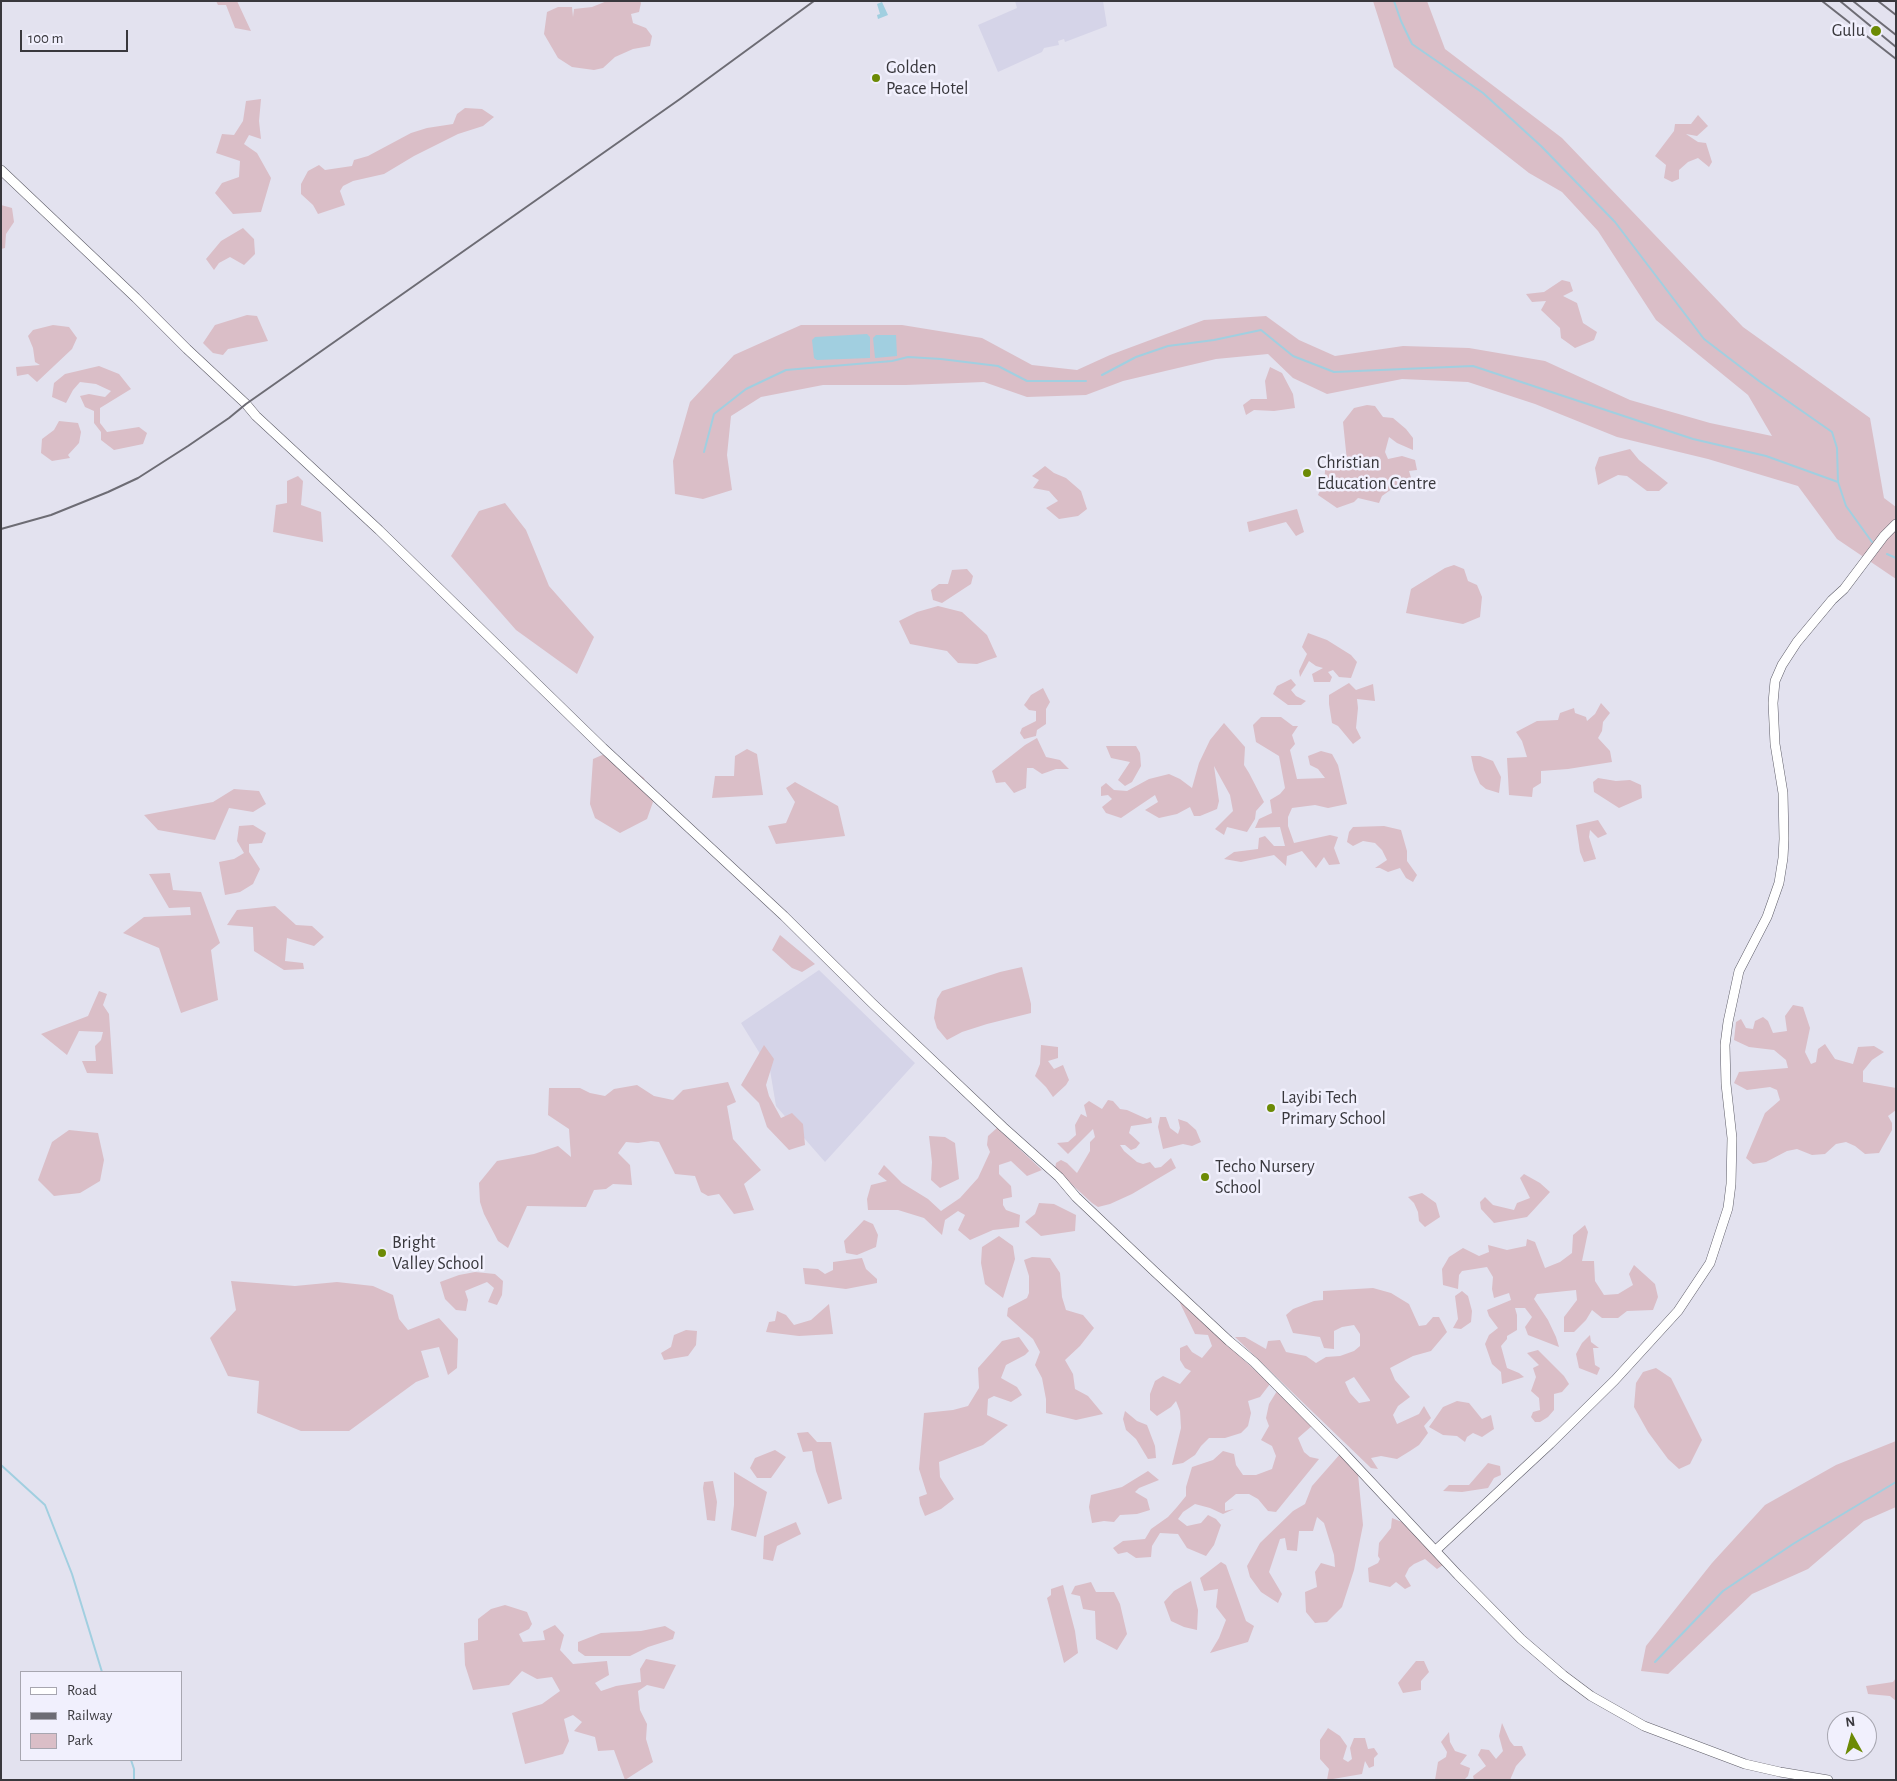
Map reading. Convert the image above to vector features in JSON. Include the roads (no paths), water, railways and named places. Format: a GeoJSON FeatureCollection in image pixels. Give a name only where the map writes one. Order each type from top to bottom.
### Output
{"type":"FeatureCollection","features":[{"type":"Feature","properties":{"kind":"street"},"geometry":{"type":"LineString","coordinates":[[1,170],[603,748],[784,916],[872,1003],[1003,1127],[1059,1177],[1076,1196],[1154,1271],[1254,1362],[1521,1639],[1591,1696],[1644,1726],[1745,1764],[1828,1780]]}},
{"type":"Feature","properties":{"kind":"street"},"geometry":{"type":"LineString","coordinates":[[1436,1550],[1550,1444],[1615,1380],[1678,1311],[1710,1263],[1728,1208],[1731,1184],[1732,1138],[1726,1084],[1725,1045],[1728,1022],[1739,971],[1768,917],[1779,883],[1783,858],[1783,793],[1775,744],[1773,703],[1776,681],[1782,665],[1797,642],[1832,600],[1844,589],[1884,536],[1896,524]]}},
{"type":"Feature","properties":{"kind":"waterway"},"geometry":{"type":"LineString","coordinates":[[1394,1],[1412,44],[1483,93],[1541,146],[1615,222],[1704,339],[1759,381],[1832,432],[1837,448],[1838,482],[1846,506],[1872,542]]}},
{"type":"Feature","properties":{"kind":"waterway"},"geometry":{"type":"LineString","coordinates":[[1102,375],[1136,357],[1168,346],[1214,340],[1261,330],[1293,356],[1334,372],[1473,366],[1693,439],[1766,456],[1838,482]]}},
{"type":"Feature","properties":{"kind":"waterway"},"geometry":{"type":"LineString","coordinates":[[704,452],[714,414],[746,389],[786,370],[892,361],[908,357],[998,366],[1027,381],[1086,381]]}},
{"type":"Feature","properties":{"kind":"waterway"},"geometry":{"type":"LineString","coordinates":[[1887,554],[1896,558]]}},
{"type":"Feature","properties":{"kind":"waterway"},"geometry":{"type":"LineString","coordinates":[[1,1465],[45,1505],[72,1574],[102,1671]]}},
{"type":"Feature","properties":{"kind":"waterway"},"geometry":{"type":"LineString","coordinates":[[1655,1662],[1723,1591],[1793,1544],[1896,1482]]}},
{"type":"Feature","properties":{"kind":"waterway"},"geometry":{"type":"LineString","coordinates":[[131,1761],[134,1769],[134,1780]]}},
{"type":"Feature","properties":{"kind":"railway"},"geometry":{"type":"LineString","coordinates":[[1,529],[51,515],[108,492],[138,478],[188,446],[680,99],[814,1]]}},
{"type":"Feature","properties":{"kind":"railway"},"geometry":{"type":"LineString","coordinates":[[1822,1],[1896,59]]}},
{"type":"Feature","properties":{"kind":"railway"},"geometry":{"type":"LineString","coordinates":[[1840,1],[1896,47]]}},
{"type":"Feature","properties":{"kind":"railway"},"geometry":{"type":"LineString","coordinates":[[1853,1],[1896,35]]}},
{"type":"Feature","properties":{"kind":"railway"},"geometry":{"type":"LineString","coordinates":[[1878,1],[1896,15]]}},
{"type":"Feature","properties":{"kind":"place","name":"Gulu"},"geometry":{"type":"Point","coordinates":[1876,31]}},
{"type":"Feature","properties":{"kind":"place","name":"Golden Peace Hotel"},"geometry":{"type":"Point","coordinates":[876,78]}},
{"type":"Feature","properties":{"kind":"place","name":"Christian Education Centre"},"geometry":{"type":"Point","coordinates":[1307,473]}},
{"type":"Feature","properties":{"kind":"place","name":"Layibi Tech Primary School"},"geometry":{"type":"Point","coordinates":[1271,1108]}},
{"type":"Feature","properties":{"kind":"place","name":"Techo Nursery School"},"geometry":{"type":"Point","coordinates":[1205,1177]}},
{"type":"Feature","properties":{"kind":"place","name":"Bright Valley School"},"geometry":{"type":"Point","coordinates":[382,1253]}}]}
